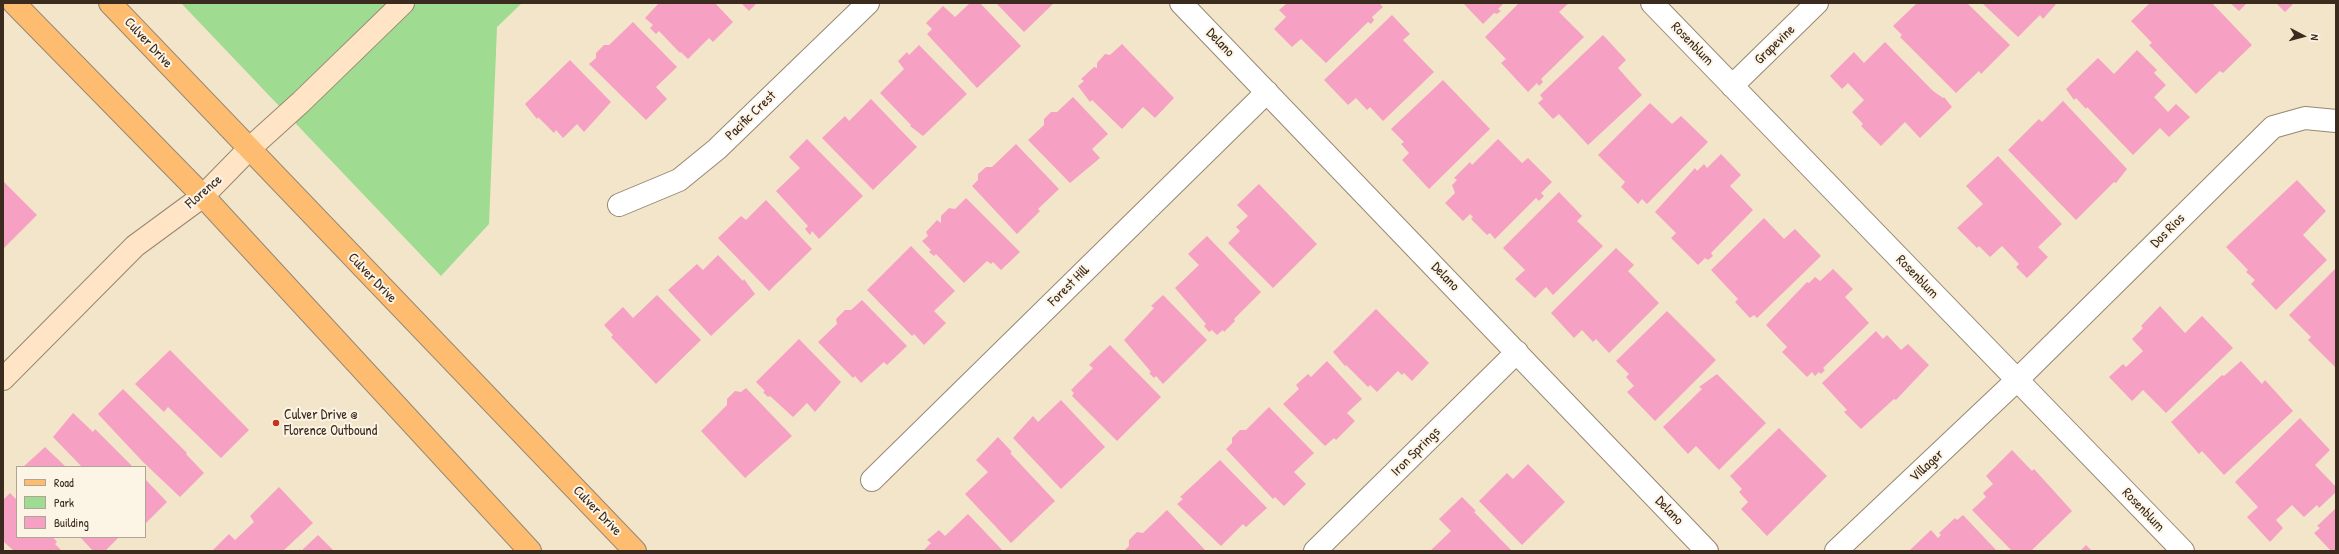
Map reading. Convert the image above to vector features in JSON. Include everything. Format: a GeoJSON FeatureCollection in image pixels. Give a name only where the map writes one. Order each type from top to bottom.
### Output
{"type":"FeatureCollection","features":[{"type":"Feature","properties":{"kind":"main road"},"geometry":{"type":"LineString","coordinates":[[14,3],[203,196],[530,551]]}},
{"type":"Feature","properties":{"kind":"main road","name":"Culver Drive"},"geometry":{"type":"LineString","coordinates":[[110,3],[635,551]]}},
{"type":"Feature","properties":{"kind":"street","name":"Florence"},"geometry":{"type":"LineString","coordinates":[[3,379],[134,246],[203,196],[249,149],[301,102],[403,3]]}},
{"type":"Feature","properties":{"kind":"street","name":"Pacific Crest"},"geometry":{"type":"LineString","coordinates":[[619,205],[679,180],[716,149],[868,3]]}},
{"type":"Feature","properties":{"kind":"street","name":"Delano"},"geometry":{"type":"LineString","coordinates":[[1181,3],[1708,551]]}},
{"type":"Feature","properties":{"kind":"street","name":"Rosenblum"},"geometry":{"type":"LineString","coordinates":[[1652,3],[2183,551]]}},
{"type":"Feature","properties":{"kind":"street","name":"Grapevine"},"geometry":{"type":"LineString","coordinates":[[1732,86],[1817,3]]}},
{"type":"Feature","properties":{"kind":"street","name":"Forest Hill"},"geometry":{"type":"LineString","coordinates":[[872,480],[1267,92]]}},
{"type":"Feature","properties":{"kind":"street","name":"Dos Rios"},"geometry":{"type":"LineString","coordinates":[[2017,380],[2272,127],[2305,118],[2336,121]]}},
{"type":"Feature","properties":{"kind":"street","name":"Iron Springs"},"geometry":{"type":"LineString","coordinates":[[1315,551],[1517,352]]}},
{"type":"Feature","properties":{"kind":"street","name":"Villager"},"geometry":{"type":"LineString","coordinates":[[1836,551],[2017,380]]}},
{"type":"Feature","properties":{"kind":"green space"},"geometry":{"type":"Polygon","coordinates":[[[181,3],[522,3],[497,27],[489,224],[441,276],[181,3]]]}},
{"type":"Feature","properties":{"kind":"building"},"geometry":{"type":"Polygon","coordinates":[[[659,3],[715,3],[733,22],[713,42],[709,38],[688,59],[681,52],[680,53],[659,31],[656,34],[650,28],[653,25],[645,18],[659,3]]]}},
{"type":"Feature","properties":{"kind":"building"},"geometry":{"type":"Polygon","coordinates":[[[741,3],[757,3],[749,11],[741,3]]]}},
{"type":"Feature","properties":{"kind":"building"},"geometry":{"type":"Polygon","coordinates":[[[970,3],[980,3],[1021,46],[977,88],[927,34],[932,29],[926,23],[943,6],[955,17],[970,3]]]}},
{"type":"Feature","properties":{"kind":"building"},"geometry":{"type":"Polygon","coordinates":[[[996,3],[1054,3],[1024,32],[996,3]]]}},
{"type":"Feature","properties":{"kind":"building"},"geometry":{"type":"Polygon","coordinates":[[[1284,3],[1379,3],[1383,7],[1372,17],[1374,20],[1371,24],[1368,22],[1326,63],[1301,39],[1292,47],[1274,29],[1286,17],[1279,10],[1286,4],[1284,3]]]}},
{"type":"Feature","properties":{"kind":"building"},"geometry":{"type":"Polygon","coordinates":[[[1463,3],[1504,3],[1498,9],[1501,11],[1497,14],[1494,13],[1483,24],[1463,3]]]}},
{"type":"Feature","properties":{"kind":"building"},"geometry":{"type":"Polygon","coordinates":[[[1519,3],[1569,3],[1559,12],[1584,37],[1541,79],[1543,82],[1539,86],[1537,83],[1528,92],[1501,63],[1506,59],[1485,37],[1519,3]]]}},
{"type":"Feature","properties":{"kind":"building"},"geometry":{"type":"Polygon","coordinates":[[[1917,3],[1967,3],[2010,45],[1981,74],[1979,71],[1956,93],[1900,37],[1902,35],[1893,26],[1917,3]]]}},
{"type":"Feature","properties":{"kind":"building"},"geometry":{"type":"Polygon","coordinates":[[[2057,3],[2043,19],[2040,15],[2018,37],[1983,4],[2057,3]]]}},
{"type":"Feature","properties":{"kind":"building"},"geometry":{"type":"Polygon","coordinates":[[[2150,3],[2212,3],[2252,45],[2223,73],[2220,71],[2196,94],[2149,45],[2152,43],[2131,21],[2150,3]]]}},
{"type":"Feature","properties":{"kind":"building"},"geometry":{"type":"Polygon","coordinates":[[[2230,3],[2247,3],[2239,11],[2230,3]]]}},
{"type":"Feature","properties":{"kind":"building"},"geometry":{"type":"Polygon","coordinates":[[[2276,3],[2294,3],[2285,12],[2276,3]]]}},
{"type":"Feature","properties":{"kind":"building"},"geometry":{"type":"Polygon","coordinates":[[[1392,15],[1410,34],[1403,40],[1434,72],[1383,121],[1370,107],[1367,110],[1356,98],[1348,105],[1324,80],[1392,15]]]}},
{"type":"Feature","properties":{"kind":"building"},"geometry":{"type":"Polygon","coordinates":[[[633,22],[677,67],[656,87],[667,99],[646,120],[589,64],[596,58],[596,53],[604,45],[609,45],[633,22]]]}},
{"type":"Feature","properties":{"kind":"building"},"geometry":{"type":"Polygon","coordinates":[[[1603,35],[1626,60],[1618,68],[1642,95],[1588,145],[1559,114],[1553,119],[1538,103],[1543,99],[1540,95],[1603,35]]]}},
{"type":"Feature","properties":{"kind":"building"},"geometry":{"type":"Polygon","coordinates":[[[1885,42],[1933,91],[1943,98],[1944,97],[1952,107],[1920,138],[1905,122],[1881,146],[1861,126],[1863,124],[1852,112],[1864,100],[1848,83],[1842,89],[1830,76],[1854,52],[1864,63],[1885,42]]]}},
{"type":"Feature","properties":{"kind":"building"},"geometry":{"type":"Polygon","coordinates":[[[1122,44],[1174,98],[1155,118],[1143,107],[1122,129],[1092,100],[1090,102],[1078,86],[1084,81],[1081,79],[1094,67],[1097,68],[1097,63],[1105,54],[1110,55],[1122,44]]]}},
{"type":"Feature","properties":{"kind":"building"},"geometry":{"type":"Polygon","coordinates":[[[919,45],[967,94],[923,136],[910,126],[911,125],[880,93],[904,69],[898,61],[907,52],[909,55],[919,45]]]}},
{"type":"Feature","properties":{"kind":"building"},"geometry":{"type":"Polygon","coordinates":[[[2137,50],[2157,70],[2154,73],[2166,85],[2154,97],[2168,112],[2176,104],[2190,117],[2169,137],[2160,128],[2133,155],[2087,107],[2086,109],[2076,98],[2074,100],[2066,89],[2098,58],[2114,74],[2137,50]]]}},
{"type":"Feature","properties":{"kind":"building"},"geometry":{"type":"Polygon","coordinates":[[[570,60],[611,102],[584,132],[577,124],[563,138],[556,130],[554,133],[538,117],[537,119],[525,104],[570,60]]]}},
{"type":"Feature","properties":{"kind":"building"},"geometry":{"type":"Polygon","coordinates":[[[1443,80],[1490,129],[1429,189],[1402,160],[1409,153],[1401,144],[1404,142],[1391,129],[1443,80]]]}},
{"type":"Feature","properties":{"kind":"building"},"geometry":{"type":"Polygon","coordinates":[[[1073,97],[1108,134],[1092,149],[1100,158],[1070,183],[1028,140],[1044,125],[1044,119],[1051,112],[1057,112],[1073,97]]]}},
{"type":"Feature","properties":{"kind":"building"},"geometry":{"type":"Polygon","coordinates":[[[871,99],[917,147],[873,190],[822,138],[845,116],[849,121],[871,99]]]}},
{"type":"Feature","properties":{"kind":"building"},"geometry":{"type":"Polygon","coordinates":[[[2063,101],[2127,169],[2116,183],[2114,182],[2076,220],[2008,150],[2039,119],[2042,122],[2063,101]]]}},
{"type":"Feature","properties":{"kind":"building"},"geometry":{"type":"Polygon","coordinates":[[[1650,103],[1672,124],[1681,116],[1708,142],[1647,204],[1642,199],[1638,204],[1621,187],[1625,182],[1598,155],[1650,103]]]}},
{"type":"Feature","properties":{"kind":"building"},"geometry":{"type":"Polygon","coordinates":[[[807,139],[863,196],[819,239],[812,231],[810,235],[805,229],[808,226],[776,191],[800,168],[789,157],[807,139]]]}},
{"type":"Feature","properties":{"kind":"building"},"geometry":{"type":"Polygon","coordinates":[[[1498,139],[1522,163],[1528,158],[1552,182],[1541,193],[1544,196],[1539,201],[1536,198],[1495,239],[1490,233],[1487,235],[1471,219],[1473,217],[1470,214],[1463,221],[1445,203],[1455,193],[1452,185],[1457,180],[1454,178],[1470,162],[1472,165],[1498,139]]]}},
{"type":"Feature","properties":{"kind":"building"},"geometry":{"type":"Polygon","coordinates":[[[1016,144],[1059,189],[1038,209],[1040,211],[1017,234],[972,186],[978,180],[978,174],[986,167],[992,167],[1016,144]]]}},
{"type":"Feature","properties":{"kind":"building"},"geometry":{"type":"Polygon","coordinates":[[[1721,154],[1741,175],[1730,186],[1753,210],[1711,253],[1713,256],[1708,260],[1705,258],[1698,265],[1671,238],[1676,233],[1655,212],[1695,168],[1697,171],[1704,164],[1707,168],[1721,154]]]}},
{"type":"Feature","properties":{"kind":"building"},"geometry":{"type":"Polygon","coordinates":[[[1998,156],[2062,224],[2038,247],[2048,257],[2027,278],[2016,267],[2019,264],[2002,246],[1990,257],[1979,246],[1977,248],[1957,228],[1983,204],[1966,186],[1998,156]]]}},
{"type":"Feature","properties":{"kind":"building"},"geometry":{"type":"Polygon","coordinates":[[[2297,180],[2326,211],[2303,235],[2327,260],[2276,310],[2251,284],[2255,280],[2246,272],[2248,270],[2226,247],[2297,180]]]}},
{"type":"Feature","properties":{"kind":"building"},"geometry":{"type":"Polygon","coordinates":[[[3,181],[37,215],[3,249],[3,181]]]}},
{"type":"Feature","properties":{"kind":"building"},"geometry":{"type":"Polygon","coordinates":[[[1259,184],[1317,244],[1273,288],[1228,243],[1240,231],[1236,227],[1248,216],[1237,205],[1259,184]]]}},
{"type":"Feature","properties":{"kind":"building"},"geometry":{"type":"Polygon","coordinates":[[[1559,192],[1582,216],[1577,221],[1603,246],[1553,295],[1546,287],[1535,298],[1515,279],[1525,270],[1503,248],[1559,192]]]}},
{"type":"Feature","properties":{"kind":"building"},"geometry":{"type":"Polygon","coordinates":[[[966,198],[1020,252],[1001,270],[993,262],[991,264],[987,261],[964,283],[936,254],[934,256],[929,252],[931,250],[922,241],[928,236],[926,232],[937,220],[941,223],[941,216],[949,208],[955,209],[966,198]]]}},
{"type":"Feature","properties":{"kind":"building"},"geometry":{"type":"Polygon","coordinates":[[[766,200],[812,249],[769,291],[718,238],[741,216],[746,220],[766,200]]]}},
{"type":"Feature","properties":{"kind":"building"},"geometry":{"type":"Polygon","coordinates":[[[1764,218],[1784,239],[1795,229],[1821,256],[1757,318],[1754,315],[1750,318],[1735,302],[1738,299],[1711,270],[1764,218]]]}},
{"type":"Feature","properties":{"kind":"building"},"geometry":{"type":"Polygon","coordinates":[[[1207,236],[1261,292],[1234,319],[1235,321],[1224,332],[1223,330],[1217,335],[1212,330],[1209,332],[1204,326],[1206,324],[1175,288],[1199,265],[1188,254],[1207,236]]]}},
{"type":"Feature","properties":{"kind":"building"},"geometry":{"type":"Polygon","coordinates":[[[911,246],[955,291],[934,311],[946,323],[924,345],[914,334],[912,336],[867,290],[911,246]]]}},
{"type":"Feature","properties":{"kind":"building"},"geometry":{"type":"Polygon","coordinates":[[[1616,248],[1634,265],[1628,271],[1659,303],[1609,353],[1596,339],[1593,342],[1582,330],[1574,338],[1551,313],[1616,248]]]}},
{"type":"Feature","properties":{"kind":"building"},"geometry":{"type":"Polygon","coordinates":[[[718,255],[743,281],[744,279],[755,294],[711,336],[668,290],[697,264],[703,270],[718,255]]]}},
{"type":"Feature","properties":{"kind":"building"},"geometry":{"type":"Polygon","coordinates":[[[2336,268],[2336,368],[2308,340],[2311,337],[2289,315],[2336,268]]]}},
{"type":"Feature","properties":{"kind":"building"},"geometry":{"type":"Polygon","coordinates":[[[1833,269],[1853,289],[1845,297],[1869,323],[1823,368],[1825,370],[1821,374],[1819,372],[1815,376],[1812,372],[1807,377],[1782,352],[1787,347],[1766,325],[1807,282],[1809,283],[1815,277],[1820,281],[1833,269]]]}},
{"type":"Feature","properties":{"kind":"building"},"geometry":{"type":"Polygon","coordinates":[[[657,295],[701,340],[656,384],[611,337],[613,335],[604,325],[623,307],[633,318],[657,295]]]}},
{"type":"Feature","properties":{"kind":"building"},"geometry":{"type":"Polygon","coordinates":[[[1163,295],[1207,340],[1163,384],[1156,376],[1154,378],[1149,373],[1151,372],[1124,340],[1154,308],[1151,306],[1163,295]]]}},
{"type":"Feature","properties":{"kind":"building"},"geometry":{"type":"Polygon","coordinates":[[[862,300],[907,346],[887,365],[884,362],[861,383],[855,376],[853,378],[818,342],[837,324],[836,319],[845,310],[851,310],[862,300]]]}},
{"type":"Feature","properties":{"kind":"building"},"geometry":{"type":"Polygon","coordinates":[[[2160,306],[2185,333],[2202,316],[2233,348],[2166,413],[2143,390],[2132,401],[2109,377],[2123,364],[2126,367],[2143,351],[2132,339],[2143,328],[2141,326],[2160,306]]]}},
{"type":"Feature","properties":{"kind":"building"},"geometry":{"type":"Polygon","coordinates":[[[1376,309],[1429,363],[1412,381],[1404,373],[1402,375],[1398,371],[1377,392],[1370,385],[1368,387],[1346,365],[1345,366],[1333,352],[1376,309]]]}},
{"type":"Feature","properties":{"kind":"building"},"geometry":{"type":"Polygon","coordinates":[[[1667,311],[1716,360],[1655,421],[1627,392],[1634,386],[1626,377],[1629,374],[1616,361],[1667,311]]]}},
{"type":"Feature","properties":{"kind":"building"},"geometry":{"type":"Polygon","coordinates":[[[1876,331],[1883,339],[1887,335],[1901,350],[1908,344],[1929,365],[1896,400],[1894,399],[1861,429],[1844,412],[1847,410],[1822,383],[1876,331]]]}},
{"type":"Feature","properties":{"kind":"building"},"geometry":{"type":"Polygon","coordinates":[[[799,339],[841,382],[815,412],[807,403],[793,417],[770,396],[768,397],[763,392],[765,391],[756,382],[799,339]]]}},
{"type":"Feature","properties":{"kind":"building"},"geometry":{"type":"Polygon","coordinates":[[[1110,345],[1161,397],[1117,441],[1072,396],[1074,393],[1071,390],[1093,368],[1089,365],[1110,345]]]}},
{"type":"Feature","properties":{"kind":"building"},"geometry":{"type":"Polygon","coordinates":[[[170,350],[249,430],[221,458],[168,407],[164,412],[135,384],[170,350]]]}},
{"type":"Feature","properties":{"kind":"building"},"geometry":{"type":"Polygon","coordinates":[[[1327,361],[1362,399],[1347,413],[1355,421],[1336,440],[1334,438],[1325,446],[1283,404],[1299,389],[1296,385],[1308,374],[1311,377],[1327,361]]]}},
{"type":"Feature","properties":{"kind":"building"},"geometry":{"type":"Polygon","coordinates":[[[2241,361],[2262,384],[2265,380],[2293,411],[2224,475],[2202,451],[2199,454],[2171,422],[2222,375],[2224,376],[2241,361]]]}},
{"type":"Feature","properties":{"kind":"building"},"geometry":{"type":"Polygon","coordinates":[[[1717,374],[1766,423],[1719,470],[1696,446],[1688,454],[1663,427],[1702,389],[1699,387],[1717,374]]]}},
{"type":"Feature","properties":{"kind":"building"},"geometry":{"type":"Polygon","coordinates":[[[746,388],[792,436],[745,478],[701,431],[727,405],[727,399],[735,391],[741,392],[746,388]]]}},
{"type":"Feature","properties":{"kind":"building"},"geometry":{"type":"Polygon","coordinates":[[[123,389],[187,453],[186,454],[204,473],[180,497],[143,462],[98,414],[123,389]]]}},
{"type":"Feature","properties":{"kind":"building"},"geometry":{"type":"Polygon","coordinates":[[[1061,400],[1105,447],[1061,489],[1013,438],[1033,416],[1038,422],[1061,400]]]}},
{"type":"Feature","properties":{"kind":"building"},"geometry":{"type":"Polygon","coordinates":[[[1269,407],[1314,453],[1294,472],[1306,484],[1284,506],[1275,497],[1273,499],[1226,449],[1232,443],[1232,438],[1240,430],[1246,430],[1269,407]]]}},
{"type":"Feature","properties":{"kind":"building"},"geometry":{"type":"Polygon","coordinates":[[[73,413],[93,432],[95,429],[132,466],[81,466],[53,437],[73,413]]]}},
{"type":"Feature","properties":{"kind":"building"},"geometry":{"type":"Polygon","coordinates":[[[2300,418],[2330,450],[2315,465],[2336,487],[2336,492],[2319,508],[2317,505],[2304,517],[2292,505],[2276,520],[2283,528],[2270,542],[2247,517],[2258,507],[2235,482],[2300,418]]]}},
{"type":"Feature","properties":{"kind":"building"},"geometry":{"type":"Polygon","coordinates":[[[1779,428],[1827,476],[1767,536],[1741,509],[1748,502],[1739,492],[1742,489],[1730,476],[1779,428]]]}},
{"type":"Feature","properties":{"kind":"building"},"geometry":{"type":"Polygon","coordinates":[[[998,437],[1012,452],[1010,453],[1055,501],[1011,543],[965,494],[988,472],[976,460],[998,437]]]}},
{"type":"Feature","properties":{"kind":"building"},"geometry":{"type":"Polygon","coordinates":[[[45,447],[65,466],[24,466],[45,447]]]}},
{"type":"Feature","properties":{"kind":"building"},"geometry":{"type":"Polygon","coordinates":[[[2012,450],[2032,471],[2034,469],[2072,511],[2031,551],[2012,551],[1972,510],[1986,497],[1983,493],[1993,484],[1986,476],[2012,450]]]}},
{"type":"Feature","properties":{"kind":"building"},"geometry":{"type":"Polygon","coordinates":[[[1220,460],[1267,508],[1246,527],[1243,524],[1221,546],[1177,504],[1183,499],[1180,497],[1220,460]]]}},
{"type":"Feature","properties":{"kind":"building"},"geometry":{"type":"Polygon","coordinates":[[[1528,464],[1565,502],[1522,545],[1479,501],[1507,473],[1513,479],[1528,464]]]}},
{"type":"Feature","properties":{"kind":"building"},"geometry":{"type":"Polygon","coordinates":[[[146,480],[167,502],[146,523],[146,480]]]}},
{"type":"Feature","properties":{"kind":"building"},"geometry":{"type":"Polygon","coordinates":[[[279,487],[313,523],[283,551],[212,551],[229,534],[235,540],[254,522],[250,516],[279,487]]]}},
{"type":"Feature","properties":{"kind":"building"},"geometry":{"type":"Polygon","coordinates":[[[10,493],[16,499],[16,538],[54,538],[57,542],[55,544],[62,551],[14,551],[3,540],[3,500],[10,493]]]}},
{"type":"Feature","properties":{"kind":"building"},"geometry":{"type":"Polygon","coordinates":[[[1462,497],[1476,511],[1474,512],[1512,551],[1430,551],[1451,531],[1439,519],[1462,497]]]}},
{"type":"Feature","properties":{"kind":"building"},"geometry":{"type":"Polygon","coordinates":[[[2336,508],[2336,551],[2331,551],[2314,533],[2320,528],[2317,526],[2336,508]]]}},
{"type":"Feature","properties":{"kind":"building"},"geometry":{"type":"Polygon","coordinates":[[[1167,510],[1206,551],[1124,551],[1129,546],[1129,540],[1137,532],[1143,533],[1167,510]]]}},
{"type":"Feature","properties":{"kind":"building"},"geometry":{"type":"Polygon","coordinates":[[[968,514],[1003,551],[923,551],[931,543],[927,540],[939,530],[945,536],[968,514]]]}},
{"type":"Feature","properties":{"kind":"building"},"geometry":{"type":"Polygon","coordinates":[[[1963,515],[1997,551],[1909,551],[1931,530],[1938,538],[1941,535],[1939,533],[1955,518],[1957,520],[1963,515]]]}},
{"type":"Feature","properties":{"kind":"building"},"geometry":{"type":"Polygon","coordinates":[[[318,535],[334,551],[301,551],[318,535]]]}},
{"type":"Feature","properties":{"kind":"building"},"geometry":{"type":"Polygon","coordinates":[[[81,538],[118,538],[105,551],[93,551],[81,538]]]}},
{"type":"Feature","properties":{"kind":"building"},"geometry":{"type":"Polygon","coordinates":[[[2086,545],[2092,551],[2080,551],[2086,545]]]}},
{"type":"Feature","properties":{"kind":"place","name":"Culver Drive @ Florence Outbound"},"geometry":{"type":"Point","coordinates":[276,423]}}]}
